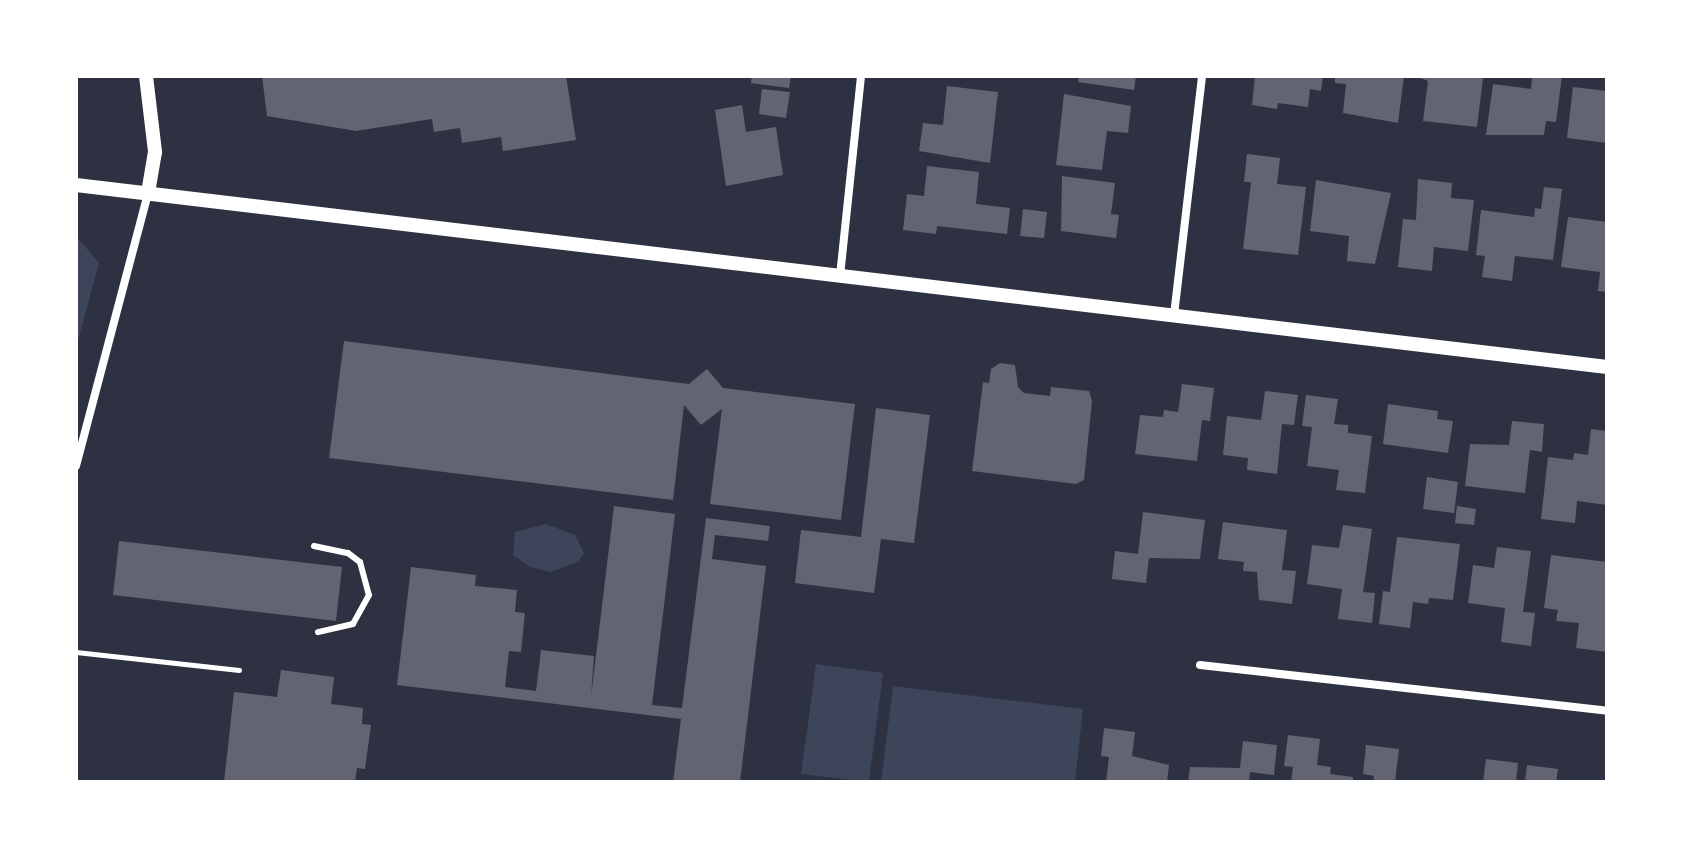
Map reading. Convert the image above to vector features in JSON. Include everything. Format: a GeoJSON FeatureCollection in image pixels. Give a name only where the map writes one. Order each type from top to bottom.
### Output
{"type":"FeatureCollection","features":[{"type":"Feature","properties":{"kind":"street"},"geometry":{"type":"LineString","coordinates":[[76,466],[148,193],[155,152],[146,76]]}},
{"type":"Feature","properties":{"kind":"street"},"geometry":{"type":"LineString","coordinates":[[840,276],[861,76]]}},
{"type":"Feature","properties":{"kind":"street"},"geometry":{"type":"LineString","coordinates":[[1174,315],[1202,76]]}},
{"type":"Feature","properties":{"kind":"street"},"geometry":{"type":"LineString","coordinates":[[76,185],[1607,367]]}},
{"type":"Feature","properties":{"kind":"street"},"geometry":{"type":"LineString","coordinates":[[1200,665],[1607,711]]}},
{"type":"Feature","properties":{"kind":"lane"},"geometry":{"type":"LineString","coordinates":[[314,546],[348,553],[360,562],[369,595],[353,624],[318,632]]}},
{"type":"Feature","properties":{"kind":"path"},"geometry":{"type":"LineString","coordinates":[[76,652],[239,670]]}},
{"type":"Feature","properties":{"kind":"shaded area"},"geometry":{"type":"Polygon","coordinates":[[[76,236],[99,263],[76,348],[76,236]]]}},
{"type":"Feature","properties":{"kind":"shaded area"},"geometry":{"type":"Polygon","coordinates":[[[546,524],[575,535],[584,553],[579,561],[551,572],[530,567],[513,555],[515,532],[546,524]]]}},
{"type":"Feature","properties":{"kind":"shaded area"},"geometry":{"type":"Polygon","coordinates":[[[816,664],[883,673],[869,782],[801,774],[816,664]]]}},
{"type":"Feature","properties":{"kind":"shaded area"},"geometry":{"type":"Polygon","coordinates":[[[893,686],[1083,709],[1075,782],[881,782],[893,686]]]}},
{"type":"Feature","properties":{"kind":"building"},"geometry":{"type":"Polygon","coordinates":[[[262,76],[566,76],[576,140],[503,151],[501,137],[462,143],[460,128],[434,132],[432,119],[356,131],[267,116],[262,76]]]}},
{"type":"Feature","properties":{"kind":"building"},"geometry":{"type":"Polygon","coordinates":[[[752,76],[791,76],[789,88],[751,83],[752,76]]]}},
{"type":"Feature","properties":{"kind":"building"},"geometry":{"type":"Polygon","coordinates":[[[1079,76],[1136,76],[1134,90],[1078,82],[1079,76]]]}},
{"type":"Feature","properties":{"kind":"building"},"geometry":{"type":"Polygon","coordinates":[[[1255,76],[1323,76],[1321,91],[1310,89],[1308,107],[1278,103],[1277,109],[1252,105],[1255,76]]]}},
{"type":"Feature","properties":{"kind":"building"},"geometry":{"type":"Polygon","coordinates":[[[1335,76],[1404,76],[1398,123],[1343,113],[1346,84],[1335,83],[1335,76]]]}},
{"type":"Feature","properties":{"kind":"building"},"geometry":{"type":"Polygon","coordinates":[[[1416,76],[1483,78],[1477,127],[1423,121],[1428,81],[1416,76]]]}},
{"type":"Feature","properties":{"kind":"building"},"geometry":{"type":"Polygon","coordinates":[[[1532,76],[1562,76],[1556,122],[1546,121],[1544,135],[1486,135],[1493,84],[1531,89],[1532,76]]]}},
{"type":"Feature","properties":{"kind":"building"},"geometry":{"type":"Polygon","coordinates":[[[947,86],[998,92],[990,163],[919,151],[923,123],[943,125],[947,86]]]}},
{"type":"Feature","properties":{"kind":"building"},"geometry":{"type":"Polygon","coordinates":[[[1573,87],[1607,91],[1607,143],[1567,138],[1573,87]]]}},
{"type":"Feature","properties":{"kind":"building"},"geometry":{"type":"Polygon","coordinates":[[[762,89],[790,92],[786,118],[759,114],[762,89]]]}},
{"type":"Feature","properties":{"kind":"building"},"geometry":{"type":"Polygon","coordinates":[[[1064,94],[1131,106],[1128,133],[1107,131],[1102,170],[1056,165],[1064,94]]]}},
{"type":"Feature","properties":{"kind":"building"},"geometry":{"type":"Polygon","coordinates":[[[742,105],[746,132],[776,127],[783,175],[726,186],[715,110],[742,105]]]}},
{"type":"Feature","properties":{"kind":"building"},"geometry":{"type":"Polygon","coordinates":[[[1247,154],[1280,158],[1277,184],[1306,187],[1298,255],[1243,249],[1251,182],[1244,182],[1247,154]]]}},
{"type":"Feature","properties":{"kind":"building"},"geometry":{"type":"Polygon","coordinates":[[[927,166],[979,172],[976,204],[1010,208],[1007,234],[937,226],[936,234],[903,230],[907,194],[924,196],[927,166]]]}},
{"type":"Feature","properties":{"kind":"building"},"geometry":{"type":"Polygon","coordinates":[[[1062,176],[1115,183],[1111,214],[1119,215],[1116,238],[1061,231],[1062,176]]]}},
{"type":"Feature","properties":{"kind":"building"},"geometry":{"type":"Polygon","coordinates":[[[1418,179],[1452,183],[1451,198],[1474,200],[1468,251],[1434,247],[1432,271],[1398,267],[1403,219],[1416,220],[1418,179]]]}},
{"type":"Feature","properties":{"kind":"building"},"geometry":{"type":"Polygon","coordinates":[[[1316,180],[1391,193],[1375,264],[1347,261],[1349,236],[1310,231],[1316,180]]]}},
{"type":"Feature","properties":{"kind":"building"},"geometry":{"type":"Polygon","coordinates":[[[1544,187],[1562,189],[1553,260],[1515,256],[1512,281],[1482,277],[1485,256],[1476,255],[1481,210],[1534,217],[1535,208],[1541,209],[1544,187]]]}},
{"type":"Feature","properties":{"kind":"building"},"geometry":{"type":"Polygon","coordinates":[[[1023,209],[1047,212],[1044,238],[1020,236],[1023,209]]]}},
{"type":"Feature","properties":{"kind":"building"},"geometry":{"type":"Polygon","coordinates":[[[1568,217],[1607,222],[1607,292],[1598,291],[1600,272],[1561,267],[1568,217]]]}},
{"type":"Feature","properties":{"kind":"building"},"geometry":{"type":"Polygon","coordinates":[[[344,341],[689,384],[707,369],[723,388],[855,404],[841,520],[710,504],[722,409],[701,425],[684,405],[673,500],[329,458],[344,341]]]}},
{"type":"Feature","properties":{"kind":"building"},"geometry":{"type":"Polygon","coordinates":[[[1000,363],[1015,365],[1018,387],[1024,393],[1050,396],[1051,387],[1089,391],[1092,401],[1084,480],[1076,484],[972,471],[983,382],[989,383],[991,369],[1000,363]]]}},
{"type":"Feature","properties":{"kind":"building"},"geometry":{"type":"Polygon","coordinates":[[[1182,384],[1214,388],[1210,421],[1202,420],[1197,461],[1135,454],[1140,415],[1163,417],[1164,410],[1178,412],[1182,384]]]}},
{"type":"Feature","properties":{"kind":"building"},"geometry":{"type":"Polygon","coordinates":[[[1265,391],[1298,395],[1294,425],[1282,424],[1277,474],[1247,470],[1248,458],[1223,455],[1227,416],[1261,420],[1265,391]]]}},
{"type":"Feature","properties":{"kind":"building"},"geometry":{"type":"Polygon","coordinates":[[[1306,395],[1338,399],[1334,424],[1348,425],[1348,433],[1372,436],[1365,493],[1336,490],[1339,470],[1307,466],[1312,427],[1302,426],[1306,395]]]}},
{"type":"Feature","properties":{"kind":"building"},"geometry":{"type":"Polygon","coordinates":[[[1388,404],[1438,411],[1437,419],[1453,421],[1448,453],[1383,444],[1388,404]]]}},
{"type":"Feature","properties":{"kind":"building"},"geometry":{"type":"Polygon","coordinates":[[[876,408],[930,415],[914,543],[881,539],[874,593],[795,583],[801,530],[861,537],[876,408]]]}},
{"type":"Feature","properties":{"kind":"building"},"geometry":{"type":"Polygon","coordinates":[[[1512,421],[1544,424],[1542,452],[1530,450],[1525,493],[1465,486],[1470,444],[1509,445],[1512,421]]]}},
{"type":"Feature","properties":{"kind":"building"},"geometry":{"type":"Polygon","coordinates":[[[1591,429],[1607,431],[1607,505],[1577,501],[1575,523],[1541,519],[1548,457],[1573,460],[1574,453],[1588,455],[1591,429]]]}},
{"type":"Feature","properties":{"kind":"building"},"geometry":{"type":"Polygon","coordinates":[[[1427,477],[1458,482],[1454,513],[1423,509],[1427,477]]]}},
{"type":"Feature","properties":{"kind":"building"},"geometry":{"type":"Polygon","coordinates":[[[614,506],[675,514],[652,705],[682,708],[706,518],[770,526],[768,541],[715,535],[712,559],[766,566],[740,782],[673,782],[681,719],[397,685],[411,567],[476,575],[475,586],[517,590],[515,612],[525,613],[521,652],[509,651],[505,687],[536,691],[541,650],[594,656],[591,697],[614,506]]]}},
{"type":"Feature","properties":{"kind":"building"},"geometry":{"type":"Polygon","coordinates":[[[1457,506],[1476,509],[1474,525],[1455,523],[1457,506]]]}},
{"type":"Feature","properties":{"kind":"building"},"geometry":{"type":"Polygon","coordinates":[[[1143,512],[1205,520],[1200,559],[1149,558],[1146,583],[1112,579],[1115,551],[1138,554],[1143,512]]]}},
{"type":"Feature","properties":{"kind":"building"},"geometry":{"type":"Polygon","coordinates":[[[1223,522],[1287,530],[1282,570],[1296,571],[1292,604],[1259,600],[1257,572],[1243,571],[1244,562],[1218,559],[1223,522]]]}},
{"type":"Feature","properties":{"kind":"building"},"geometry":{"type":"Polygon","coordinates":[[[1343,525],[1372,529],[1363,592],[1375,593],[1372,623],[1338,619],[1342,589],[1307,584],[1312,545],[1339,548],[1343,525]]]}},
{"type":"Feature","properties":{"kind":"building"},"geometry":{"type":"Polygon","coordinates":[[[1397,537],[1460,544],[1453,600],[1429,598],[1428,604],[1413,602],[1410,628],[1379,624],[1383,591],[1390,592],[1397,537]]]}},
{"type":"Feature","properties":{"kind":"building"},"geometry":{"type":"Polygon","coordinates":[[[119,541],[342,567],[336,621],[113,595],[119,541]]]}},
{"type":"Feature","properties":{"kind":"building"},"geometry":{"type":"Polygon","coordinates":[[[1497,547],[1531,551],[1523,612],[1535,613],[1531,646],[1501,642],[1505,608],[1468,603],[1473,565],[1494,568],[1497,547]]]}},
{"type":"Feature","properties":{"kind":"building"},"geometry":{"type":"Polygon","coordinates":[[[1551,555],[1607,562],[1607,652],[1576,648],[1579,623],[1556,621],[1558,610],[1544,608],[1551,555]]]}},
{"type":"Feature","properties":{"kind":"building"},"geometry":{"type":"Polygon","coordinates":[[[281,670],[334,677],[331,704],[363,708],[362,724],[371,725],[365,769],[357,768],[355,782],[224,782],[234,692],[277,697],[281,670]]]}},
{"type":"Feature","properties":{"kind":"building"},"geometry":{"type":"Polygon","coordinates":[[[1104,728],[1135,732],[1132,756],[1169,765],[1167,782],[1106,782],[1109,757],[1101,756],[1104,728]]]}},
{"type":"Feature","properties":{"kind":"building"},"geometry":{"type":"Polygon","coordinates":[[[1288,735],[1320,739],[1317,765],[1331,767],[1330,774],[1353,777],[1353,782],[1291,782],[1293,767],[1284,766],[1288,735]]]}},
{"type":"Feature","properties":{"kind":"building"},"geometry":{"type":"Polygon","coordinates":[[[1243,741],[1277,745],[1274,775],[1250,772],[1249,782],[1188,782],[1190,767],[1240,768],[1243,741]]]}},
{"type":"Feature","properties":{"kind":"building"},"geometry":{"type":"Polygon","coordinates":[[[1366,745],[1399,749],[1395,782],[1373,782],[1374,776],[1363,774],[1366,745]]]}},
{"type":"Feature","properties":{"kind":"building"},"geometry":{"type":"Polygon","coordinates":[[[1486,759],[1518,763],[1516,782],[1483,782],[1486,759]]]}},
{"type":"Feature","properties":{"kind":"building"},"geometry":{"type":"Polygon","coordinates":[[[1527,765],[1558,769],[1556,782],[1525,782],[1527,765]]]}}]}
